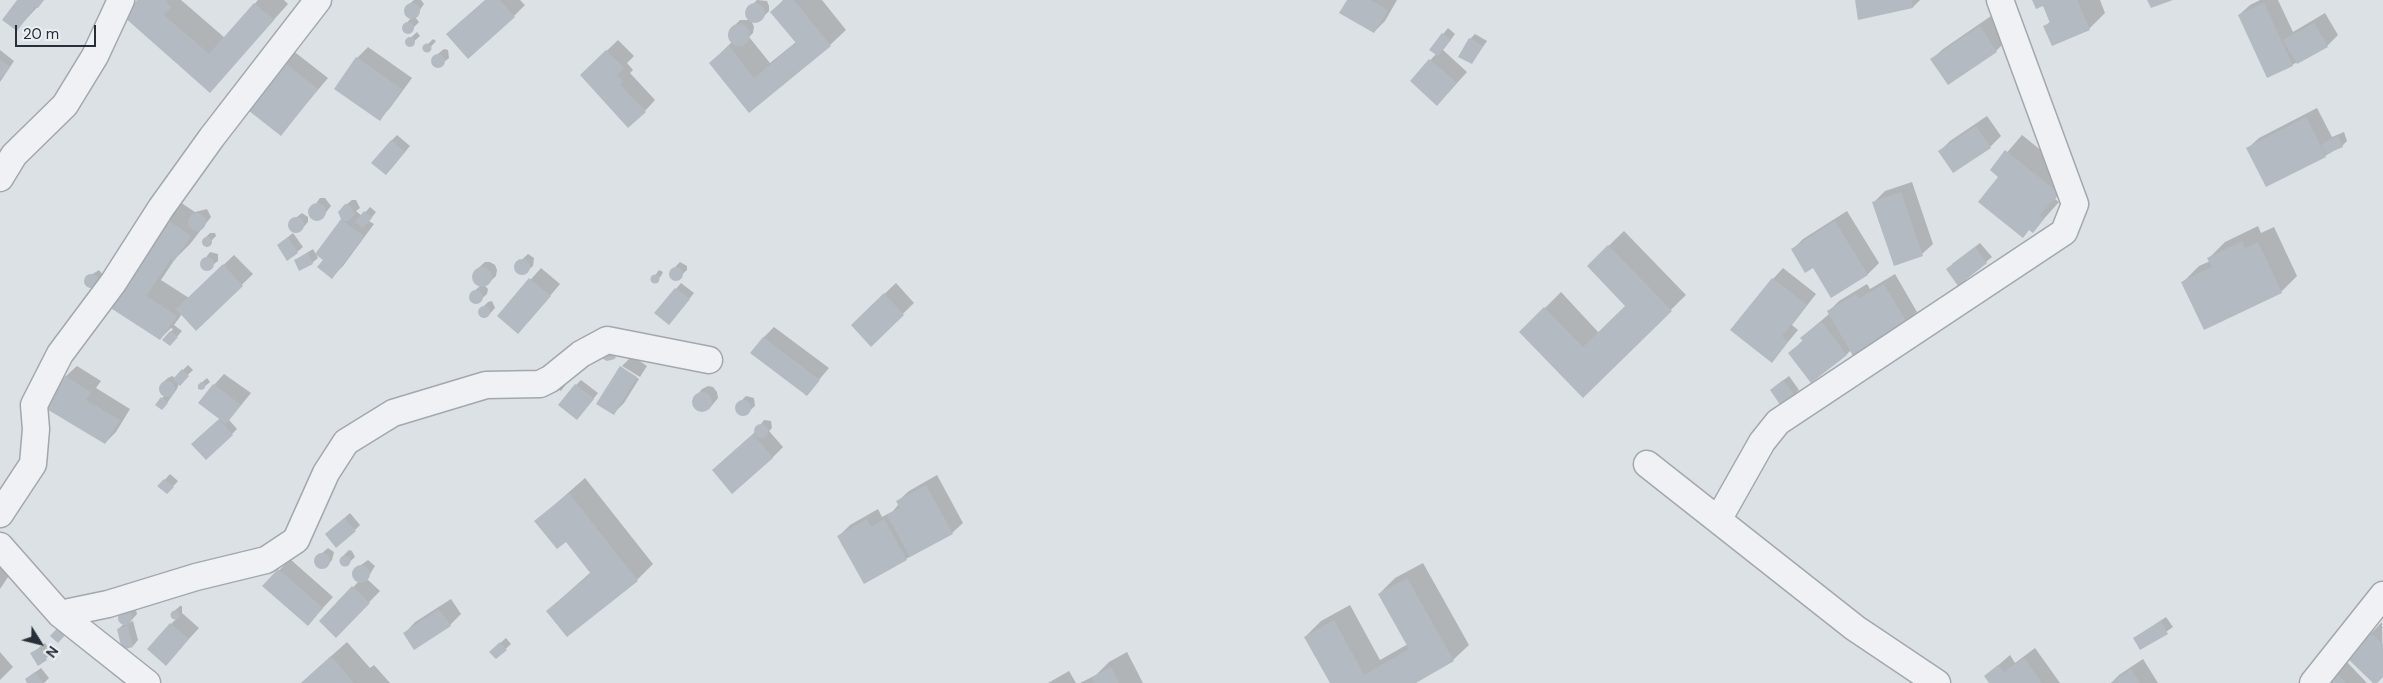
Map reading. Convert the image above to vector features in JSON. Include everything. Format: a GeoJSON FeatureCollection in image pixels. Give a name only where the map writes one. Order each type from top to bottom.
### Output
{"type":"FeatureCollection","features":[{"type":"Feature","properties":{"kind":"street"},"geometry":{"type":"LineString","coordinates":[[0,178],[14,155],[65,105],[95,56],[121,0]]}},
{"type":"Feature","properties":{"kind":"street"},"geometry":{"type":"LineString","coordinates":[[0,514],[33,464],[36,429],[34,405],[60,354],[113,283],[161,208],[212,137],[318,0]]}},
{"type":"Feature","properties":{"kind":"street"},"geometry":{"type":"LineString","coordinates":[[1718,520],[1762,442],[1778,422],[2064,232],[2075,204],[2000,0]]}},
{"type":"Feature","properties":{"kind":"street"},"geometry":{"type":"LineString","coordinates":[[60,614],[108,604],[196,577],[266,560],[296,540],[326,473],[346,442],[393,413],[486,385],[540,384],[550,379],[581,354],[607,340],[709,360]]}},
{"type":"Feature","properties":{"kind":"street"},"geometry":{"type":"LineString","coordinates":[[1647,464],[1855,628],[1937,683]]}},
{"type":"Feature","properties":{"kind":"street"},"geometry":{"type":"LineString","coordinates":[[0,546],[60,614],[146,683]]}},
{"type":"Feature","properties":{"kind":"street"},"geometry":{"type":"LineString","coordinates":[[2313,683],[2383,595]]}},
{"type":"Feature","properties":{"kind":"building"},"geometry":{"type":"Polygon","coordinates":[[[17,0],[44,0],[38,8],[35,7],[17,31],[2,20],[17,0]]]}},
{"type":"Feature","properties":{"kind":"building"},"geometry":{"type":"Polygon","coordinates":[[[137,0],[169,0],[166,2],[171,7],[164,15],[209,54],[254,3],[274,20],[210,93],[123,16],[137,0]]]}},
{"type":"Feature","properties":{"kind":"building"},"geometry":{"type":"Polygon","coordinates":[[[485,0],[500,0],[515,17],[468,59],[446,34],[485,0]]]}},
{"type":"Feature","properties":{"kind":"building"},"geometry":{"type":"Polygon","coordinates":[[[784,0],[794,0],[831,46],[749,113],[709,63],[729,46],[754,78],[796,43],[770,12],[784,0]]]}},
{"type":"Feature","properties":{"kind":"building"},"geometry":{"type":"Polygon","coordinates":[[[1347,0],[1370,0],[1388,10],[1374,33],[1339,13],[1347,0]]]}},
{"type":"Feature","properties":{"kind":"building"},"geometry":{"type":"Polygon","coordinates":[[[1855,0],[1912,0],[1913,8],[1858,20],[1855,0]]]}},
{"type":"Feature","properties":{"kind":"building"},"geometry":{"type":"Polygon","coordinates":[[[2032,0],[2077,0],[2090,30],[2052,46],[2043,26],[2050,23],[2043,6],[2036,9],[2032,0]]]}},
{"type":"Feature","properties":{"kind":"building"},"geometry":{"type":"Polygon","coordinates":[[[2147,0],[2173,0],[2151,8],[2147,0]]]}},
{"type":"Feature","properties":{"kind":"building"},"geometry":{"type":"Polygon","coordinates":[[[412,3],[418,5],[420,11],[418,17],[412,19],[406,17],[404,11],[406,5],[412,3]]]}},
{"type":"Feature","properties":{"kind":"building"},"geometry":{"type":"Polygon","coordinates":[[[755,3],[762,6],[765,13],[762,20],[755,23],[748,20],[745,13],[748,6],[755,3]]]}},
{"type":"Feature","properties":{"kind":"building"},"geometry":{"type":"Polygon","coordinates":[[[2264,3],[2293,66],[2267,78],[2238,15],[2264,3]]]}},
{"type":"Feature","properties":{"kind":"building"},"geometry":{"type":"Polygon","coordinates":[[[406,22],[410,22],[414,28],[410,34],[406,34],[402,30],[402,26],[406,22]]]}},
{"type":"Feature","properties":{"kind":"building"},"geometry":{"type":"Polygon","coordinates":[[[2314,23],[2328,47],[2297,64],[2283,40],[2314,23]]]}},
{"type":"Feature","properties":{"kind":"building"},"geometry":{"type":"Polygon","coordinates":[[[739,24],[747,27],[750,35],[747,43],[739,46],[731,43],[728,35],[731,27],[739,24]]]}},
{"type":"Feature","properties":{"kind":"building"},"geometry":{"type":"Polygon","coordinates":[[[1980,26],[1997,52],[1948,85],[1930,59],[1980,26]]]}},
{"type":"Feature","properties":{"kind":"building"},"geometry":{"type":"Polygon","coordinates":[[[1442,33],[1451,40],[1438,56],[1429,50],[1442,33]]]}},
{"type":"Feature","properties":{"kind":"building"},"geometry":{"type":"Polygon","coordinates":[[[410,37],[415,42],[410,47],[405,42],[410,37]]]}},
{"type":"Feature","properties":{"kind":"building"},"geometry":{"type":"Polygon","coordinates":[[[1469,38],[1483,46],[1472,64],[1458,57],[1469,38]]]}},
{"type":"Feature","properties":{"kind":"building"},"geometry":{"type":"Polygon","coordinates":[[[427,44],[431,48],[427,52],[423,48],[427,44]]]}},
{"type":"Feature","properties":{"kind":"building"},"geometry":{"type":"Polygon","coordinates":[[[606,50],[624,68],[617,75],[623,82],[620,84],[646,112],[628,128],[580,75],[606,50]]]}},
{"type":"Feature","properties":{"kind":"building"},"geometry":{"type":"Polygon","coordinates":[[[438,54],[443,56],[445,61],[443,66],[438,68],[433,66],[431,61],[433,56],[438,54]]]}},
{"type":"Feature","properties":{"kind":"building"},"geometry":{"type":"Polygon","coordinates":[[[356,57],[402,89],[380,121],[334,89],[356,57]]]}},
{"type":"Feature","properties":{"kind":"building"},"geometry":{"type":"Polygon","coordinates":[[[0,59],[10,67],[0,79],[0,59]]]}},
{"type":"Feature","properties":{"kind":"building"},"geometry":{"type":"Polygon","coordinates":[[[1429,59],[1457,83],[1437,106],[1410,81],[1429,59]]]}},
{"type":"Feature","properties":{"kind":"building"},"geometry":{"type":"Polygon","coordinates":[[[281,60],[318,89],[281,136],[244,107],[281,60]]]}},
{"type":"Feature","properties":{"kind":"building"},"geometry":{"type":"Polygon","coordinates":[[[2306,117],[2326,157],[2266,187],[2246,148],[2306,117]]]}},
{"type":"Feature","properties":{"kind":"building"},"geometry":{"type":"Polygon","coordinates":[[[1976,126],[1991,148],[1953,173],[1938,151],[1976,126]]]}},
{"type":"Feature","properties":{"kind":"building"},"geometry":{"type":"Polygon","coordinates":[[[2338,136],[2343,147],[2326,154],[2321,144],[2338,136]]]}},
{"type":"Feature","properties":{"kind":"building"},"geometry":{"type":"Polygon","coordinates":[[[391,140],[405,152],[386,175],[371,163],[391,140]]]}},
{"type":"Feature","properties":{"kind":"building"},"geometry":{"type":"Polygon","coordinates":[[[2005,150],[2059,193],[2040,215],[2044,219],[2033,233],[2029,230],[2023,238],[1978,202],[1998,177],[1990,170],[2005,150]]]}},
{"type":"Feature","properties":{"kind":"building"},"geometry":{"type":"Polygon","coordinates":[[[1901,192],[1923,256],[1894,266],[1872,202],[1901,192]]]}},
{"type":"Feature","properties":{"kind":"building"},"geometry":{"type":"Polygon","coordinates":[[[317,203],[323,206],[326,212],[323,218],[317,221],[311,218],[308,212],[311,206],[317,203]]]}},
{"type":"Feature","properties":{"kind":"building"},"geometry":{"type":"Polygon","coordinates":[[[345,204],[350,205],[355,214],[348,221],[343,221],[364,236],[332,279],[317,267],[323,260],[315,254],[341,219],[338,212],[345,204]]]}},
{"type":"Feature","properties":{"kind":"building"},"geometry":{"type":"Polygon","coordinates":[[[364,211],[372,218],[363,228],[355,222],[364,211]]]}},
{"type":"Feature","properties":{"kind":"building"},"geometry":{"type":"Polygon","coordinates":[[[197,213],[203,216],[206,222],[203,228],[197,231],[191,228],[188,222],[191,216],[197,213]]]}},
{"type":"Feature","properties":{"kind":"building"},"geometry":{"type":"Polygon","coordinates":[[[163,217],[191,236],[174,261],[171,259],[146,296],[177,316],[160,340],[106,305],[163,217]]]}},
{"type":"Feature","properties":{"kind":"building"},"geometry":{"type":"Polygon","coordinates":[[[296,217],[302,219],[304,225],[302,231],[296,233],[290,231],[288,225],[290,219],[296,217]]]}},
{"type":"Feature","properties":{"kind":"building"},"geometry":{"type":"Polygon","coordinates":[[[1835,221],[1868,275],[1831,298],[1813,268],[1805,273],[1791,249],[1835,221]]]}},
{"type":"Feature","properties":{"kind":"building"},"geometry":{"type":"Polygon","coordinates":[[[207,237],[212,242],[207,247],[202,242],[207,237]]]}},
{"type":"Feature","properties":{"kind":"building"},"geometry":{"type":"Polygon","coordinates":[[[288,237],[298,253],[287,261],[277,245],[288,237]]]}},
{"type":"Feature","properties":{"kind":"building"},"geometry":{"type":"Polygon","coordinates":[[[2242,241],[2245,248],[2258,242],[2282,293],[2204,330],[2181,282],[2212,267],[2207,258],[2242,241]]]}},
{"type":"Feature","properties":{"kind":"building"},"geometry":{"type":"Polygon","coordinates":[[[1608,245],[1672,311],[1583,398],[1519,332],[1544,307],[1583,347],[1625,306],[1587,266],[1608,245]]]}},
{"type":"Feature","properties":{"kind":"building"},"geometry":{"type":"Polygon","coordinates":[[[1975,247],[1987,263],[1958,286],[1946,269],[1975,247]]]}},
{"type":"Feature","properties":{"kind":"building"},"geometry":{"type":"Polygon","coordinates":[[[308,253],[313,264],[299,271],[294,260],[308,253]]]}},
{"type":"Feature","properties":{"kind":"building"},"geometry":{"type":"Polygon","coordinates":[[[204,257],[210,257],[214,264],[210,271],[204,271],[200,267],[200,261],[204,257]]]}},
{"type":"Feature","properties":{"kind":"building"},"geometry":{"type":"Polygon","coordinates":[[[522,259],[530,267],[522,275],[514,267],[522,259]]]}},
{"type":"Feature","properties":{"kind":"building"},"geometry":{"type":"Polygon","coordinates":[[[223,264],[243,286],[196,331],[176,309],[223,264]]]}},
{"type":"Feature","properties":{"kind":"building"},"geometry":{"type":"Polygon","coordinates":[[[482,267],[489,270],[492,277],[489,284],[482,287],[475,284],[472,277],[475,270],[482,267]]]}},
{"type":"Feature","properties":{"kind":"building"},"geometry":{"type":"Polygon","coordinates":[[[676,267],[681,269],[683,274],[681,279],[676,281],[671,279],[669,274],[671,269],[676,267]]]}},
{"type":"Feature","properties":{"kind":"building"},"geometry":{"type":"Polygon","coordinates":[[[91,274],[96,276],[98,281],[96,286],[91,288],[86,286],[84,281],[86,276],[91,274]]]}},
{"type":"Feature","properties":{"kind":"building"},"geometry":{"type":"Polygon","coordinates":[[[655,275],[659,279],[655,283],[651,279],[655,275]]]}},
{"type":"Feature","properties":{"kind":"building"},"geometry":{"type":"Polygon","coordinates":[[[529,278],[551,296],[518,334],[497,316],[529,278]]]}},
{"type":"Feature","properties":{"kind":"building"},"geometry":{"type":"Polygon","coordinates":[[[1772,278],[1807,305],[1782,336],[1788,342],[1772,363],[1730,330],[1772,278]]]}},
{"type":"Feature","properties":{"kind":"building"},"geometry":{"type":"Polygon","coordinates":[[[1884,284],[1907,323],[1853,356],[1827,311],[1856,294],[1859,299],[1884,284]]]}},
{"type":"Feature","properties":{"kind":"building"},"geometry":{"type":"Polygon","coordinates":[[[675,288],[690,299],[669,325],[654,313],[675,288]]]}},
{"type":"Feature","properties":{"kind":"building"},"geometry":{"type":"Polygon","coordinates":[[[476,290],[481,292],[483,297],[481,302],[476,304],[471,302],[469,297],[471,292],[476,290]]]}},
{"type":"Feature","properties":{"kind":"building"},"geometry":{"type":"Polygon","coordinates":[[[884,293],[904,315],[871,347],[851,325],[884,293]]]}},
{"type":"Feature","properties":{"kind":"building"},"geometry":{"type":"Polygon","coordinates":[[[486,306],[489,307],[489,317],[482,318],[479,317],[478,310],[479,307],[486,306]]]}},
{"type":"Feature","properties":{"kind":"building"},"geometry":{"type":"Polygon","coordinates":[[[1821,321],[1847,355],[1811,383],[1788,353],[1803,341],[1800,338],[1821,321]]]}},
{"type":"Feature","properties":{"kind":"building"},"geometry":{"type":"Polygon","coordinates":[[[170,331],[178,337],[170,346],[162,340],[170,331]]]}},
{"type":"Feature","properties":{"kind":"building"},"geometry":{"type":"Polygon","coordinates":[[[763,337],[820,380],[807,396],[750,353],[763,337]]]}},
{"type":"Feature","properties":{"kind":"building"},"geometry":{"type":"Polygon","coordinates":[[[603,350],[616,355],[615,359],[607,361],[603,359],[603,350]]]}},
{"type":"Feature","properties":{"kind":"building"},"geometry":{"type":"Polygon","coordinates":[[[620,366],[637,377],[614,415],[596,404],[620,366]]]}},
{"type":"Feature","properties":{"kind":"building"},"geometry":{"type":"Polygon","coordinates":[[[182,369],[189,376],[180,386],[173,379],[182,369]]]}},
{"type":"Feature","properties":{"kind":"building"},"geometry":{"type":"Polygon","coordinates":[[[65,376],[91,392],[86,400],[120,420],[105,444],[45,408],[65,376]]]}},
{"type":"Feature","properties":{"kind":"building"},"geometry":{"type":"Polygon","coordinates":[[[1783,380],[1795,396],[1781,406],[1770,390],[1783,380]]]}},
{"type":"Feature","properties":{"kind":"building"},"geometry":{"type":"Polygon","coordinates":[[[164,381],[170,381],[175,386],[173,395],[164,397],[159,392],[159,386],[164,381]]]}},
{"type":"Feature","properties":{"kind":"building"},"geometry":{"type":"Polygon","coordinates":[[[201,382],[205,384],[205,388],[202,390],[198,389],[198,385],[201,382]]]}},
{"type":"Feature","properties":{"kind":"building"},"geometry":{"type":"Polygon","coordinates":[[[213,384],[241,405],[226,424],[198,403],[213,384]]]}},
{"type":"Feature","properties":{"kind":"building"},"geometry":{"type":"Polygon","coordinates":[[[575,384],[594,399],[577,420],[558,405],[575,384]]]}},
{"type":"Feature","properties":{"kind":"building"},"geometry":{"type":"Polygon","coordinates":[[[698,392],[706,392],[712,398],[712,406],[706,412],[698,412],[692,406],[692,398],[698,392]]]}},
{"type":"Feature","properties":{"kind":"building"},"geometry":{"type":"Polygon","coordinates":[[[161,397],[168,403],[162,410],[155,405],[161,397]]]}},
{"type":"Feature","properties":{"kind":"building"},"geometry":{"type":"Polygon","coordinates":[[[743,400],[749,402],[751,408],[749,414],[743,416],[737,414],[735,408],[737,402],[743,400]]]}},
{"type":"Feature","properties":{"kind":"building"},"geometry":{"type":"Polygon","coordinates":[[[219,419],[233,435],[206,460],[191,444],[219,419]]]}},
{"type":"Feature","properties":{"kind":"building"},"geometry":{"type":"Polygon","coordinates":[[[761,424],[766,426],[768,431],[766,436],[761,438],[756,436],[754,431],[756,426],[761,424]]]}},
{"type":"Feature","properties":{"kind":"building"},"geometry":{"type":"Polygon","coordinates":[[[753,434],[773,458],[732,494],[712,470],[753,434]]]}},
{"type":"Feature","properties":{"kind":"building"},"geometry":{"type":"Polygon","coordinates":[[[164,479],[174,487],[167,494],[157,486],[164,479]]]}},
{"type":"Feature","properties":{"kind":"building"},"geometry":{"type":"Polygon","coordinates":[[[926,485],[953,534],[910,557],[887,515],[900,508],[896,501],[926,485]]]}},
{"type":"Feature","properties":{"kind":"building"},"geometry":{"type":"Polygon","coordinates":[[[569,493],[638,581],[567,637],[546,611],[591,574],[566,542],[557,549],[534,521],[569,493]]]}},
{"type":"Feature","properties":{"kind":"building"},"geometry":{"type":"Polygon","coordinates":[[[344,518],[356,531],[336,548],[325,534],[344,518]]]}},
{"type":"Feature","properties":{"kind":"building"},"geometry":{"type":"Polygon","coordinates":[[[867,519],[871,527],[884,519],[907,560],[864,584],[837,536],[867,519]]]}},
{"type":"Feature","properties":{"kind":"building"},"geometry":{"type":"Polygon","coordinates":[[[322,553],[328,555],[330,561],[328,567],[322,569],[316,567],[314,561],[316,555],[322,553]]]}},
{"type":"Feature","properties":{"kind":"building"},"geometry":{"type":"Polygon","coordinates":[[[345,555],[351,561],[345,567],[339,561],[345,555]]]}},
{"type":"Feature","properties":{"kind":"building"},"geometry":{"type":"Polygon","coordinates":[[[361,565],[367,568],[370,574],[367,580],[361,583],[355,580],[352,574],[355,568],[361,565]]]}},
{"type":"Feature","properties":{"kind":"building"},"geometry":{"type":"Polygon","coordinates":[[[278,569],[323,608],[308,626],[262,586],[278,569]]]}},
{"type":"Feature","properties":{"kind":"building"},"geometry":{"type":"Polygon","coordinates":[[[1407,578],[1454,661],[1416,683],[1330,683],[1304,637],[1334,620],[1364,675],[1409,649],[1378,594],[1407,578]]]}},
{"type":"Feature","properties":{"kind":"building"},"geometry":{"type":"Polygon","coordinates":[[[352,586],[370,603],[336,638],[319,621],[352,586]]]}},
{"type":"Feature","properties":{"kind":"building"},"geometry":{"type":"Polygon","coordinates":[[[439,609],[451,626],[414,650],[403,633],[439,609]]]}},
{"type":"Feature","properties":{"kind":"building"},"geometry":{"type":"Polygon","coordinates":[[[122,611],[128,611],[132,618],[128,625],[122,625],[118,621],[118,615],[122,611]]]}},
{"type":"Feature","properties":{"kind":"building"},"geometry":{"type":"Polygon","coordinates":[[[175,611],[179,615],[175,619],[171,615],[175,611]]]}},
{"type":"Feature","properties":{"kind":"building"},"geometry":{"type":"Polygon","coordinates":[[[2161,621],[2168,634],[2140,650],[2133,638],[2161,621]]]}},
{"type":"Feature","properties":{"kind":"building"},"geometry":{"type":"Polygon","coordinates":[[[170,623],[189,639],[166,666],[147,649],[170,623]]]}},
{"type":"Feature","properties":{"kind":"building"},"geometry":{"type":"Polygon","coordinates":[[[61,624],[69,631],[58,643],[50,636],[61,624]]]}},
{"type":"Feature","properties":{"kind":"building"},"geometry":{"type":"Polygon","coordinates":[[[128,626],[133,647],[122,650],[117,629],[128,626]]]}},
{"type":"Feature","properties":{"kind":"building"},"geometry":{"type":"Polygon","coordinates":[[[2370,632],[2383,644],[2383,677],[2377,683],[2373,683],[2346,657],[2370,632]]]}},
{"type":"Feature","properties":{"kind":"building"},"geometry":{"type":"Polygon","coordinates":[[[500,642],[507,650],[496,659],[489,652],[500,642]]]}},
{"type":"Feature","properties":{"kind":"building"},"geometry":{"type":"Polygon","coordinates":[[[40,648],[47,660],[38,666],[30,653],[40,648]]]}},
{"type":"Feature","properties":{"kind":"building"},"geometry":{"type":"Polygon","coordinates":[[[331,656],[354,683],[301,683],[331,656]]]}},
{"type":"Feature","properties":{"kind":"building"},"geometry":{"type":"Polygon","coordinates":[[[2024,658],[2042,683],[1989,683],[1984,676],[1998,665],[2004,672],[2024,658]]]}},
{"type":"Feature","properties":{"kind":"building"},"geometry":{"type":"Polygon","coordinates":[[[1111,667],[1119,683],[1094,683],[1092,677],[1111,667]]]}},
{"type":"Feature","properties":{"kind":"building"},"geometry":{"type":"Polygon","coordinates":[[[2131,669],[2140,683],[2111,683],[2131,669]]]}},
{"type":"Feature","properties":{"kind":"building"},"geometry":{"type":"Polygon","coordinates":[[[2335,671],[2346,683],[2322,683],[2335,671]]]}},
{"type":"Feature","properties":{"kind":"building"},"geometry":{"type":"Polygon","coordinates":[[[35,672],[43,683],[27,683],[25,679],[35,672]]]}}]}
